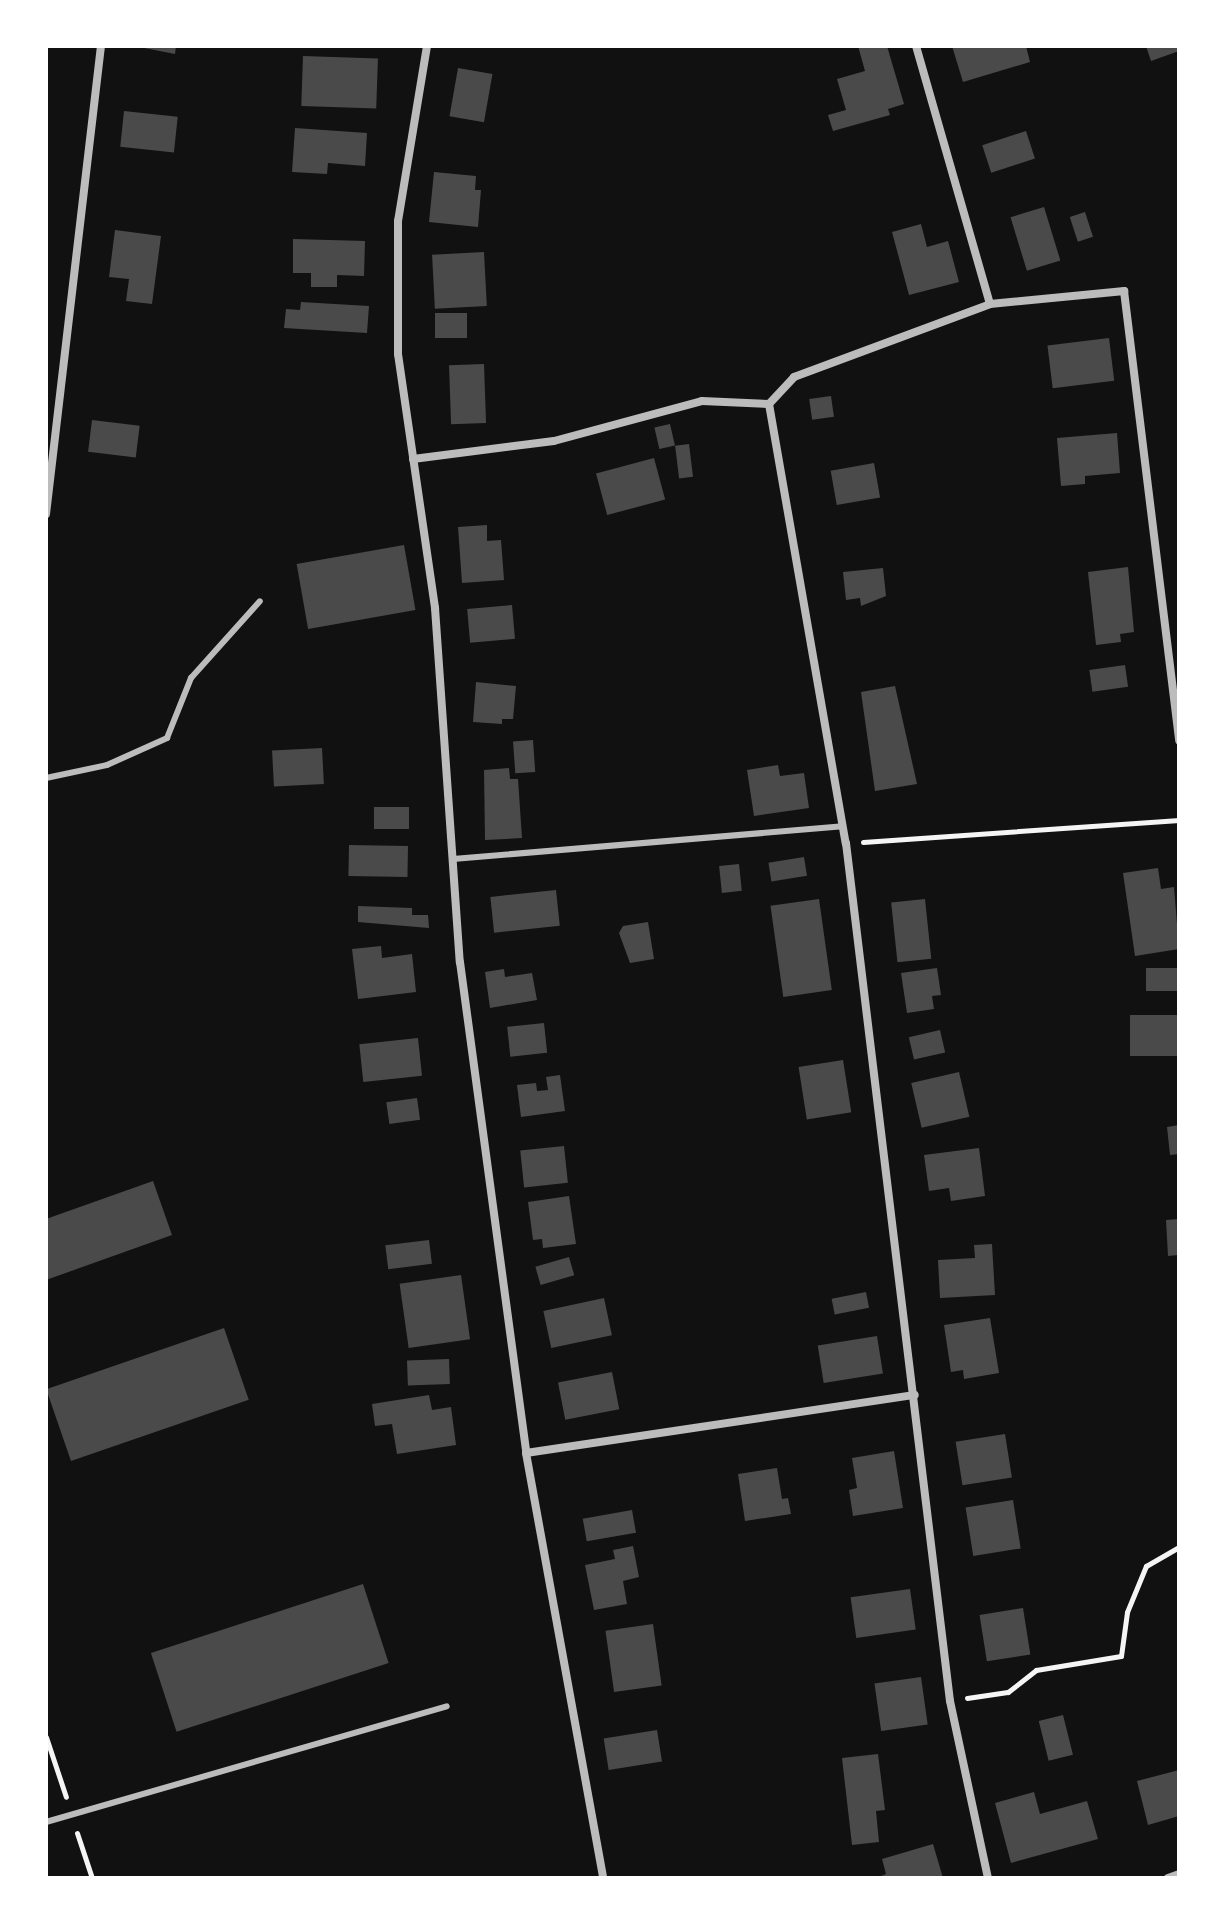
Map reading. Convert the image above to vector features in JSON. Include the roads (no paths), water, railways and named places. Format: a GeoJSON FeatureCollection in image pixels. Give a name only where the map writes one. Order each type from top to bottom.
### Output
{"type":"FeatureCollection","features":[{"type":"Feature","properties":{"kind":"street"},"geometry":{"type":"LineString","coordinates":[[46,514],[101,46]]}},
{"type":"Feature","properties":{"kind":"street"},"geometry":{"type":"LineString","coordinates":[[427,46],[398,221],[398,354],[435,608],[460,962],[526,1453],[603,1878]]}},
{"type":"Feature","properties":{"kind":"street"},"geometry":{"type":"LineString","coordinates":[[916,46],[990,304]]}},
{"type":"Feature","properties":{"kind":"street"},"geometry":{"type":"LineString","coordinates":[[413,459],[554,441],[702,401],[769,404],[794,377],[990,304],[1124,291],[1179,741]]}},
{"type":"Feature","properties":{"kind":"street"},"geometry":{"type":"LineString","coordinates":[[769,404],[846,843],[950,1701],[988,1878]]}},
{"type":"Feature","properties":{"kind":"street"},"geometry":{"type":"LineString","coordinates":[[526,1453],[915,1395]]}},
{"type":"Feature","properties":{"kind":"street"},"geometry":{"type":"LineString","coordinates":[[1168,1878],[1179,1874]]}},
{"type":"Feature","properties":{"kind":"lane"},"geometry":{"type":"LineString","coordinates":[[46,778],[107,765],[167,738],[191,678],[260,601]]}},
{"type":"Feature","properties":{"kind":"lane"},"geometry":{"type":"LineString","coordinates":[[453,859],[843,826]]}},
{"type":"Feature","properties":{"kind":"lane"},"geometry":{"type":"LineString","coordinates":[[46,1822],[447,1706]]}}]}
